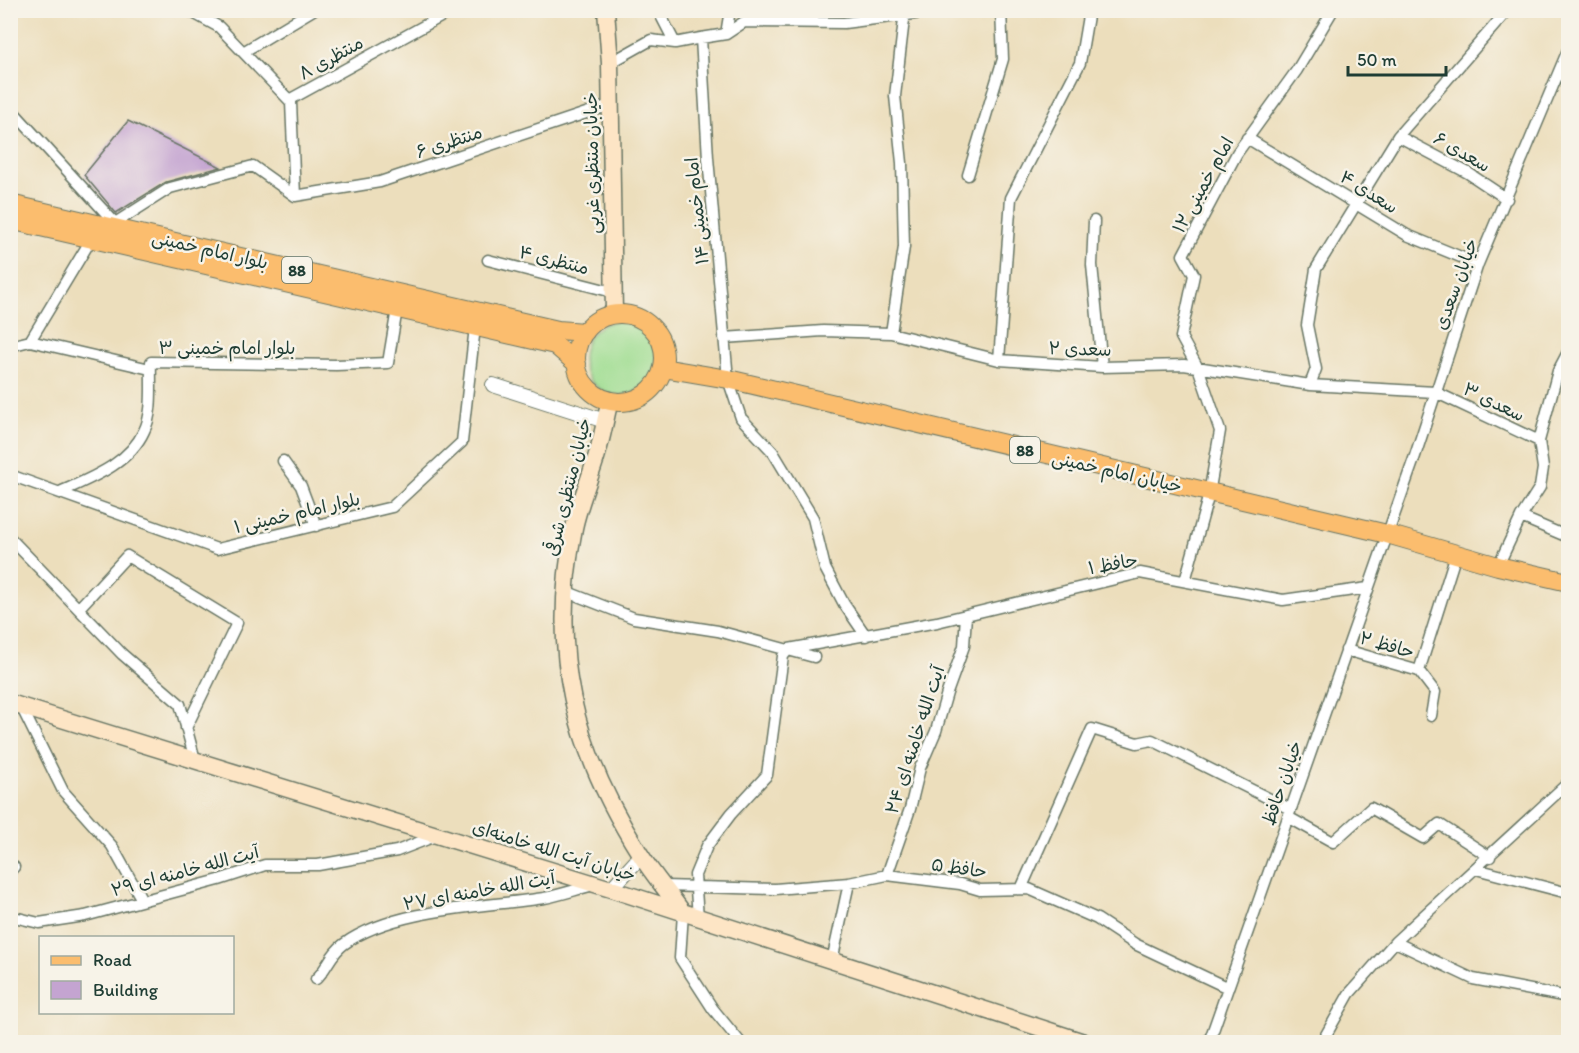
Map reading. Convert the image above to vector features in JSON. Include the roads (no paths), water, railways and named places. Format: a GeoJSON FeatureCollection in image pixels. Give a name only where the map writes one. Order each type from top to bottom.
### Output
{"type":"FeatureCollection","features":[{"type":"Feature","properties":{"kind":"main road","name":"خیابان منتظری غربی"},"geometry":{"type":"LineString","coordinates":[[606,10],[610,63],[614,314]]}},
{"type":"Feature","properties":{"kind":"main road","name":"بلوار امام خمینی"},"geometry":{"type":"LineString","coordinates":[[10,204],[112,225],[558,330],[585,332]]}},
{"type":"Feature","properties":{"kind":"main road","name":"بلوار امام خمینی"},"geometry":{"type":"LineString","coordinates":[[10,220],[555,345],[577,364]]}},
{"type":"Feature","properties":{"kind":"main road"},"geometry":{"type":"LineString","coordinates":[[577,364],[576,353],[585,332],[593,323],[614,314],[628,315],[642,319],[653,328],[661,340],[664,354],[663,368],[653,386],[637,398],[610,400]]}},
{"type":"Feature","properties":{"kind":"main road","name":"88"},"geometry":{"type":"LineString","coordinates":[[577,364],[588,387],[610,400]]}},
{"type":"Feature","properties":{"kind":"main road","name":"خیابان امام خمینی"},"geometry":{"type":"LineString","coordinates":[[663,368],[728,379],[1209,494],[1387,534],[1498,566],[1569,582]]}},
{"type":"Feature","properties":{"kind":"main road","name":"خیابان منتظری شرقی"},"geometry":{"type":"LineString","coordinates":[[610,400],[575,525],[566,591],[564,628],[567,680],[580,734],[605,796],[641,856],[690,916]]}},
{"type":"Feature","properties":{"kind":"main road","name":"خیابان آیت الله خامنه‌ای"},"geometry":{"type":"LineString","coordinates":[[16,705],[604,887],[1084,1042]]}},
{"type":"Feature","properties":{"kind":"street"},"geometry":{"type":"LineString","coordinates":[[243,52],[313,10]]}},
{"type":"Feature","properties":{"kind":"street","name":"منتظری ۸"},"geometry":{"type":"LineString","coordinates":[[289,100],[453,10]]}},
{"type":"Feature","properties":{"kind":"street"},"geometry":{"type":"LineString","coordinates":[[658,10],[675,44]]}},
{"type":"Feature","properties":{"kind":"street"},"geometry":{"type":"LineString","coordinates":[[726,34],[730,10]]}},
{"type":"Feature","properties":{"kind":"street"},"geometry":{"type":"LineString","coordinates":[[610,63],[651,40],[675,44],[726,34],[744,22],[777,16],[844,23],[905,13],[945,10]]}},
{"type":"Feature","properties":{"kind":"street"},"geometry":{"type":"LineString","coordinates":[[968,175],[1003,59],[1001,10]]}},
{"type":"Feature","properties":{"kind":"street"},"geometry":{"type":"LineString","coordinates":[[999,360],[1011,198],[1080,63],[1089,10]]}},
{"type":"Feature","properties":{"kind":"street","name":"امام خمینی ۱۲"},"geometry":{"type":"LineString","coordinates":[[1185,581],[1209,494],[1220,431],[1199,369],[1181,337],[1194,275],[1184,255],[1237,153],[1297,70],[1334,10]]}},
{"type":"Feature","properties":{"kind":"street"},"geometry":{"type":"LineString","coordinates":[[1310,385],[1316,369],[1306,325],[1316,268],[1398,136],[1508,10]]}},
{"type":"Feature","properties":{"kind":"street"},"geometry":{"type":"LineString","coordinates":[[196,12],[219,27],[289,100],[295,196]]}},
{"type":"Feature","properties":{"kind":"street"},"geometry":{"type":"LineString","coordinates":[[891,333],[904,247],[902,163],[895,96],[905,13]]}},
{"type":"Feature","properties":{"kind":"street","name":"امام خمینی ۱۴"},"geometry":{"type":"LineString","coordinates":[[701,39],[707,148],[728,379],[741,418],[773,452],[813,518],[825,568],[844,604],[866,636]]}},
{"type":"Feature","properties":{"kind":"street","name":"خیابان سعدی"},"geometry":{"type":"LineString","coordinates":[[1387,534],[1478,264],[1569,50]]}},
{"type":"Feature","properties":{"kind":"street","name":"منتظری ۶"},"geometry":{"type":"LineString","coordinates":[[295,196],[380,182],[610,105]]}},
{"type":"Feature","properties":{"kind":"street"},"geometry":{"type":"LineString","coordinates":[[10,108],[112,225],[170,188],[253,166],[295,196]]}},
{"type":"Feature","properties":{"kind":"street","name":"سعدی ۶"},"geometry":{"type":"LineString","coordinates":[[1398,136],[1468,173],[1507,199]]}},
{"type":"Feature","properties":{"kind":"street","name":"سعدی ۴"},"geometry":{"type":"LineString","coordinates":[[1247,138],[1407,235],[1478,264]]}},
{"type":"Feature","properties":{"kind":"street"},"geometry":{"type":"LineString","coordinates":[[1094,221],[1092,265],[1102,367]]}},
{"type":"Feature","properties":{"kind":"street"},"geometry":{"type":"LineString","coordinates":[[30,341],[92,238]]}},
{"type":"Feature","properties":{"kind":"street","name":"منتظری ۴"},"geometry":{"type":"LineString","coordinates":[[488,260],[613,292]]}},
{"type":"Feature","properties":{"kind":"street","name":"بلوار امام خمینی ۳"},"geometry":{"type":"LineString","coordinates":[[60,492],[125,457],[145,430],[150,362],[336,365],[388,363],[397,309]]}},
{"type":"Feature","properties":{"kind":"street","name":"بلوار امام خمینی ۱"},"geometry":{"type":"LineString","coordinates":[[10,476],[217,549],[392,507],[462,442],[476,327]]}},
{"type":"Feature","properties":{"kind":"street","name":"سعدی ۲"},"geometry":{"type":"LineString","coordinates":[[724,338],[823,331],[891,333],[999,360],[1102,367],[1184,365],[1310,385],[1436,392]]}},
{"type":"Feature","properties":{"kind":"street"},"geometry":{"type":"LineString","coordinates":[[10,346],[30,341],[150,369]]}},
{"type":"Feature","properties":{"kind":"street"},"geometry":{"type":"LineString","coordinates":[[1498,566],[1521,517],[1540,487],[1543,468],[1539,441],[1558,371],[1569,352]]}},
{"type":"Feature","properties":{"kind":"street"},"geometry":{"type":"LineString","coordinates":[[1558,371],[1569,377]]}},
{"type":"Feature","properties":{"kind":"street"},"geometry":{"type":"LineString","coordinates":[[493,385],[605,421]]}},
{"type":"Feature","properties":{"kind":"street","name":"سعدی ۳"},"geometry":{"type":"LineString","coordinates":[[1436,392],[1539,441]]}},
{"type":"Feature","properties":{"kind":"street"},"geometry":{"type":"LineString","coordinates":[[283,462],[301,486],[316,526]]}},
{"type":"Feature","properties":{"kind":"street"},"geometry":{"type":"LineString","coordinates":[[1521,517],[1569,537]]}},
{"type":"Feature","properties":{"kind":"street","name":"خیابان حافظ"},"geometry":{"type":"LineString","coordinates":[[1209,1042],[1387,534]]}},
{"type":"Feature","properties":{"kind":"street"},"geometry":{"type":"LineString","coordinates":[[10,538],[122,654],[180,705],[195,760]]}},
{"type":"Feature","properties":{"kind":"street"},"geometry":{"type":"LineString","coordinates":[[1431,716],[1435,692],[1419,671],[1456,554]]}},
{"type":"Feature","properties":{"kind":"street"},"geometry":{"type":"LineString","coordinates":[[79,608],[127,556],[237,623],[186,728]]}},
{"type":"Feature","properties":{"kind":"street","name":"حافظ ۱"},"geometry":{"type":"LineString","coordinates":[[789,649],[966,615],[1140,573],[1283,600],[1368,588]]}},
{"type":"Feature","properties":{"kind":"street"},"geometry":{"type":"LineString","coordinates":[[566,591],[634,618],[718,631],[814,657]]}},
{"type":"Feature","properties":{"kind":"street","name":"آیت الله خامنه ای ۲۴"},"geometry":{"type":"LineString","coordinates":[[887,875],[910,809],[920,768],[936,731],[964,646],[966,615]]}},
{"type":"Feature","properties":{"kind":"street"},"geometry":{"type":"LineString","coordinates":[[740,1042],[713,1009],[680,958],[690,916],[695,875],[707,846],[731,814],[767,775],[783,656],[789,649]]}},
{"type":"Feature","properties":{"kind":"street","name":"حافظ ۲"},"geometry":{"type":"LineString","coordinates":[[1346,650],[1419,671]]}},
{"type":"Feature","properties":{"kind":"street"},"geometry":{"type":"LineString","coordinates":[[16,705],[63,791],[112,846],[142,900]]}},
{"type":"Feature","properties":{"kind":"street"},"geometry":{"type":"LineString","coordinates":[[1021,889],[1092,729],[1137,743],[1152,740],[1289,813],[1333,842],[1371,808],[1423,838],[1439,824],[1490,857]]}},
{"type":"Feature","properties":{"kind":"street"},"geometry":{"type":"LineString","coordinates":[[1322,1042],[1349,994],[1395,942],[1569,783]]}},
{"type":"Feature","properties":{"kind":"street","name":"آیت الله خامنه ای ۲۹"},"geometry":{"type":"LineString","coordinates":[[10,916],[39,923],[85,916],[265,865],[318,865],[397,851],[438,835]]}},
{"type":"Feature","properties":{"kind":"street"},"geometry":{"type":"LineString","coordinates":[[604,887],[641,856]]}},
{"type":"Feature","properties":{"kind":"street"},"geometry":{"type":"LineString","coordinates":[[10,864],[14,867],[10,871]]}},
{"type":"Feature","properties":{"kind":"street"},"geometry":{"type":"LineString","coordinates":[[1476,869],[1569,893]]}},
{"type":"Feature","properties":{"kind":"street","name":"حافظ ۵"},"geometry":{"type":"LineString","coordinates":[[664,885],[775,889],[849,883],[887,875],[960,884],[980,890],[1029,889],[1097,919],[1135,944],[1228,988]]}},
{"type":"Feature","properties":{"kind":"street"},"geometry":{"type":"LineString","coordinates":[[832,961],[849,883]]}},
{"type":"Feature","properties":{"kind":"street","name":"آیت الله خامنه ای ۲۷"},"geometry":{"type":"LineString","coordinates":[[316,979],[322,973],[331,954],[362,933],[381,926],[432,912],[491,902],[545,898],[604,887]]}},
{"type":"Feature","properties":{"kind":"street"},"geometry":{"type":"LineString","coordinates":[[1395,942],[1473,979],[1569,997]]}}]}
